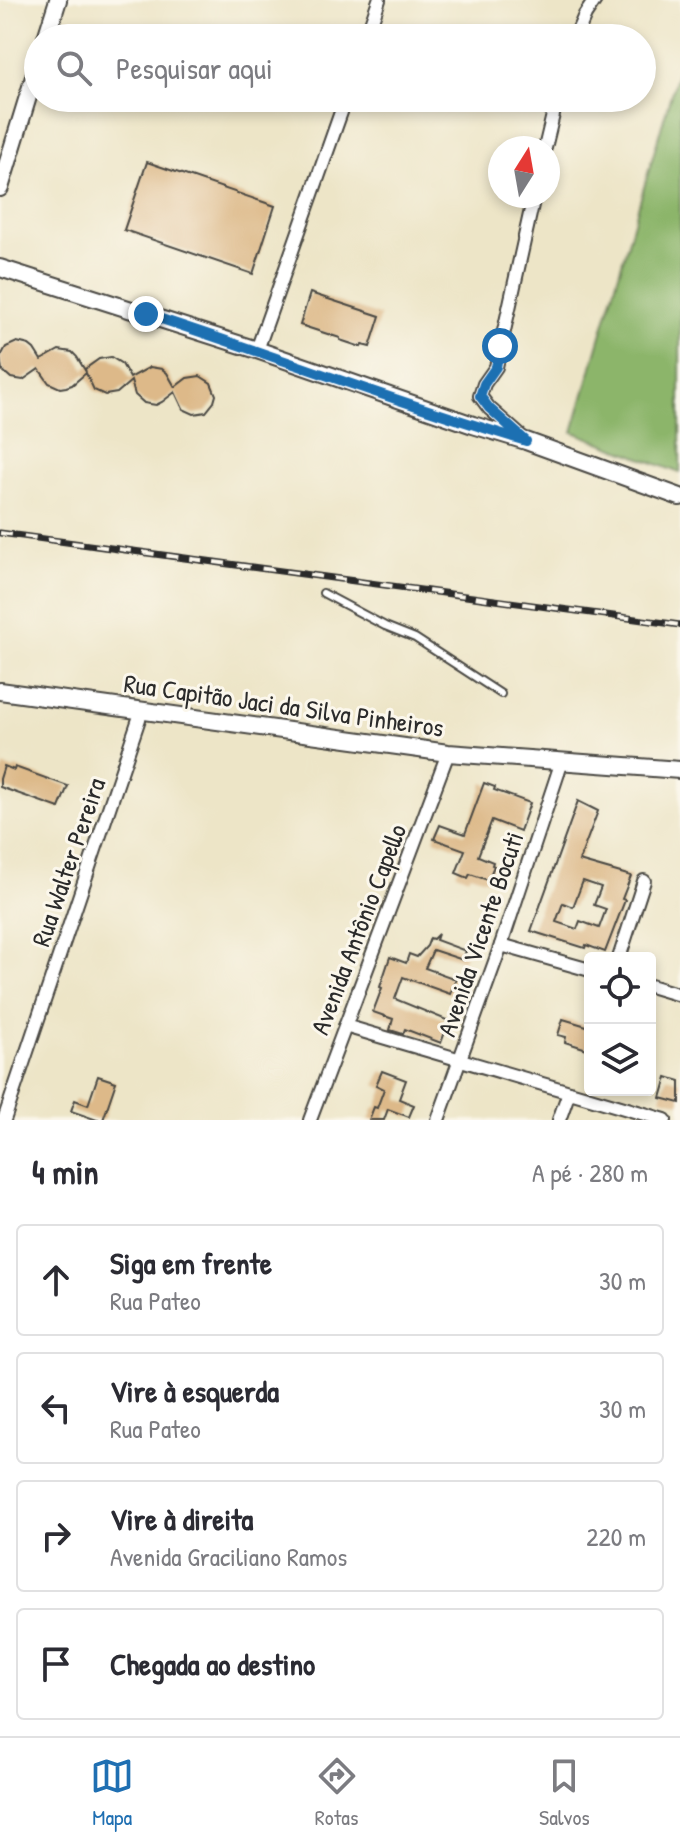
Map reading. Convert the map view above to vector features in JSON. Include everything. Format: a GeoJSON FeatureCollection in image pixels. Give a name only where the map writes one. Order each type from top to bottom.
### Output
{"type":"FeatureCollection","features":[{"type":"Feature","properties":{"kind":"street"},"geometry":{"type":"LineString","coordinates":[[50,24],[58,0]]}},
{"type":"Feature","properties":{"kind":"street"},"geometry":{"type":"LineString","coordinates":[[371,24],[379,0]]}},
{"type":"Feature","properties":{"kind":"street"},"geometry":{"type":"LineString","coordinates":[[581,24],[595,0]]}},
{"type":"Feature","properties":{"kind":"street"},"geometry":{"type":"LineString","coordinates":[[0,188],[24,110]]}},
{"type":"Feature","properties":{"kind":"street"},"geometry":{"type":"LineString","coordinates":[[257,350],[341,112]]}},
{"type":"Feature","properties":{"kind":"street"},"geometry":{"type":"LineString","coordinates":[[548,136],[554,112]]}},
{"type":"Feature","properties":{"kind":"street"},"geometry":{"type":"LineString","coordinates":[[526,441],[480,396],[496,367],[531,208]]}},
{"type":"Feature","properties":{"kind":"street"},"geometry":{"type":"LineString","coordinates":[[0,268],[257,350],[680,497]]}},
{"type":"Feature","properties":{"kind":"street","name":"Rua Capitão Jaci da Silva Pinheiros"},"geometry":{"type":"LineString","coordinates":[[0,691],[448,753],[680,770]]}},
{"type":"Feature","properties":{"kind":"street","name":"Rua Walter Pereira"},"geometry":{"type":"LineString","coordinates":[[4,1120],[142,710]]}},
{"type":"Feature","properties":{"kind":"street","name":"Avenida Antônio Capello"},"geometry":{"type":"LineString","coordinates":[[310,1120],[448,753]]}},
{"type":"Feature","properties":{"kind":"street","name":"Avenida Vicente Bocuti"},"geometry":{"type":"LineString","coordinates":[[438,1120],[501,945],[562,761]]}},
{"type":"Feature","properties":{"kind":"street"},"geometry":{"type":"LineString","coordinates":[[621,952],[644,881]]}},
{"type":"Feature","properties":{"kind":"street"},"geometry":{"type":"LineString","coordinates":[[501,945],[584,968]]}},
{"type":"Feature","properties":{"kind":"street"},"geometry":{"type":"LineString","coordinates":[[656,988],[680,995]]}},
{"type":"Feature","properties":{"kind":"street"},"geometry":{"type":"LineString","coordinates":[[345,1026],[665,1120]]}},
{"type":"Feature","properties":{"kind":"street"},"geometry":{"type":"LineString","coordinates":[[559,1120],[569,1092]]}},
{"type":"Feature","properties":{"kind":"lane"},"geometry":{"type":"LineString","coordinates":[[323,593],[385,626],[415,638],[501,694]]}},
{"type":"Feature","properties":{"kind":"green space"},"geometry":{"type":"Polygon","coordinates":[[[680,63],[680,473],[573,432],[680,63]]]}},
{"type":"Feature","properties":{"kind":"building"},"geometry":{"type":"Polygon","coordinates":[[[147,162],[275,206],[253,274],[124,230],[147,162]]]}},
{"type":"Feature","properties":{"kind":"building"},"geometry":{"type":"Polygon","coordinates":[[[310,293],[380,316],[370,347],[361,347],[300,325],[310,293]]]}},
{"type":"Feature","properties":{"kind":"building"},"geometry":{"type":"Polygon","coordinates":[[[17,342],[29,345],[41,360],[59,350],[72,352],[86,372],[85,369],[99,359],[111,357],[122,364],[130,378],[150,367],[167,373],[175,387],[187,378],[200,376],[211,383],[216,395],[206,412],[194,414],[183,409],[175,392],[156,405],[144,403],[135,395],[131,381],[117,393],[105,395],[94,390],[86,373],[72,385],[60,388],[49,383],[39,369],[23,380],[11,378],[2,370],[0,358],[6,347],[17,342]]]}},
{"type":"Feature","properties":{"kind":"building"},"geometry":{"type":"Polygon","coordinates":[[[4,766],[68,786],[59,808],[0,787],[4,766]]]}},
{"type":"Feature","properties":{"kind":"building"},"geometry":{"type":"Polygon","coordinates":[[[484,783],[495,787],[494,790],[530,803],[520,831],[492,820],[478,856],[493,862],[488,880],[456,873],[465,850],[434,839],[440,825],[465,834],[484,783]]]}},
{"type":"Feature","properties":{"kind":"building"},"geometry":{"type":"Polygon","coordinates":[[[578,801],[598,811],[579,861],[631,876],[605,952],[586,945],[585,948],[531,931],[578,801]],[[583,881],[573,907],[563,903],[556,922],[577,929],[580,921],[599,928],[606,909],[594,905],[601,887],[583,881]]]}},
{"type":"Feature","properties":{"kind":"building"},"geometry":{"type":"Polygon","coordinates":[[[438,934],[436,940],[466,951],[463,960],[433,950],[425,968],[456,979],[450,994],[403,977],[395,999],[449,1021],[441,1043],[405,1029],[403,1034],[390,1030],[393,1019],[373,1012],[390,957],[406,963],[409,954],[417,957],[430,938],[438,934]]]}},
{"type":"Feature","properties":{"kind":"building"},"geometry":{"type":"Polygon","coordinates":[[[563,1019],[584,1025],[584,1048],[565,1042],[566,1037],[558,1035],[563,1019]]]}},
{"type":"Feature","properties":{"kind":"building"},"geometry":{"type":"Polygon","coordinates":[[[382,1071],[406,1080],[399,1099],[414,1105],[409,1117],[388,1109],[384,1120],[369,1120],[384,1089],[376,1085],[382,1071]]]}},
{"type":"Feature","properties":{"kind":"building"},"geometry":{"type":"Polygon","coordinates":[[[98,1076],[116,1082],[103,1120],[71,1111],[75,1100],[88,1105],[98,1076]]]}},
{"type":"Feature","properties":{"kind":"building"},"geometry":{"type":"Polygon","coordinates":[[[667,1077],[680,1081],[680,1103],[661,1098],[667,1077]]]}},
{"type":"Feature","properties":{"kind":"railway"},"geometry":{"type":"LineString","coordinates":[[0,533],[680,625]]}},
{"type":"Feature","properties":{"kind":"route"},"geometry":{"type":"LineString","coordinates":[[146,314],[526,441],[480,396],[496,367],[500,346]]}}]}
